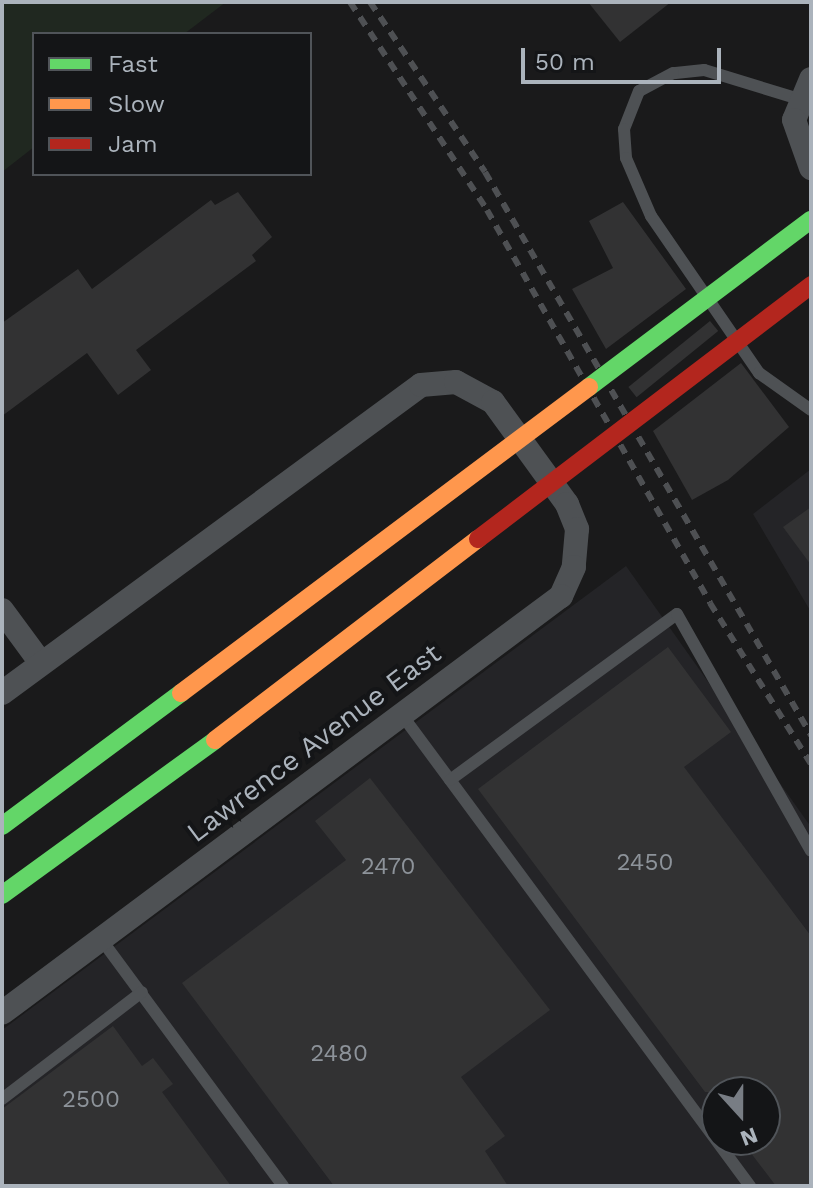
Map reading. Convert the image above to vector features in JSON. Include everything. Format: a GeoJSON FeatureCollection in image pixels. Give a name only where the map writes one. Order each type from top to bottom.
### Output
{"type":"FeatureCollection","features":[{"type":"Feature","properties":{"kind":"main road"},"geometry":{"type":"LineString","coordinates":[[2,826],[811,220]]}},
{"type":"Feature","properties":{"kind":"main road"},"geometry":{"type":"LineString","coordinates":[[2,895],[215,740],[811,285]]}},
{"type":"Feature","properties":{"kind":"street"},"geometry":{"type":"LineString","coordinates":[[805,89],[794,120],[811,168]]}},
{"type":"Feature","properties":{"kind":"street","name":"Lawrence Avenue East"},"geometry":{"type":"LineString","coordinates":[[2,693],[421,385],[456,382],[493,402],[567,504],[577,529],[574,567],[561,596],[2,1013]]}},
{"type":"Feature","properties":{"kind":"street"},"geometry":{"type":"LineString","coordinates":[[2,610],[41,663]]}},
{"type":"Feature","properties":{"kind":"lane"},"geometry":{"type":"LineString","coordinates":[[805,89],[704,70],[673,73],[639,91],[624,129],[626,158],[651,216],[759,373],[811,410]]}},
{"type":"Feature","properties":{"kind":"lane"},"geometry":{"type":"LineString","coordinates":[[450,780],[677,614],[811,851]]}},
{"type":"Feature","properties":{"kind":"lane"},"geometry":{"type":"LineString","coordinates":[[402,715],[750,1186]]}},
{"type":"Feature","properties":{"kind":"lane"},"geometry":{"type":"LineString","coordinates":[[101,939],[283,1186]]}},
{"type":"Feature","properties":{"kind":"lane"},"geometry":{"type":"LineString","coordinates":[[2,1099],[142,992]]}},
{"type":"Feature","properties":{"kind":"shaded area"},"geometry":{"type":"Polygon","coordinates":[[[2,2],[226,2],[187,32],[32,32],[32,149],[2,172],[2,2]]]}},
{"type":"Feature","properties":{"kind":"shaded area"},"geometry":{"type":"Polygon","coordinates":[[[811,469],[811,612],[753,514],[811,469]]]}},
{"type":"Feature","properties":{"kind":"shaded area"},"geometry":{"type":"Polygon","coordinates":[[[626,566],[811,827],[811,1186],[2,1186],[2,1030],[626,566]]]}},
{"type":"Feature","properties":{"kind":"building"},"geometry":{"type":"Polygon","coordinates":[[[588,2],[671,2],[620,42],[588,2]]]}},
{"type":"Feature","properties":{"kind":"building"},"geometry":{"type":"Polygon","coordinates":[[[238,192],[272,237],[252,255],[256,261],[136,350],[151,370],[118,395],[87,353],[2,416],[2,323],[78,269],[92,289],[211,200],[215,205],[238,192]]]}},
{"type":"Feature","properties":{"kind":"building"},"geometry":{"type":"Polygon","coordinates":[[[623,202],[686,289],[606,349],[572,289],[613,268],[589,221],[623,202]]]}},
{"type":"Feature","properties":{"kind":"building"},"geometry":{"type":"Polygon","coordinates":[[[710,321],[718,331],[637,397],[628,387],[710,321]]]}},
{"type":"Feature","properties":{"kind":"building"},"geometry":{"type":"Polygon","coordinates":[[[741,363],[789,427],[728,480],[692,500],[653,431],[741,363]]]}},
{"type":"Feature","properties":{"kind":"building"},"geometry":{"type":"Polygon","coordinates":[[[811,507],[811,565],[783,527],[811,507]]]}},
{"type":"Feature","properties":{"kind":"building"},"geometry":{"type":"Polygon","coordinates":[[[668,647],[731,732],[684,767],[811,936],[811,1186],[776,1186],[753,1156],[781,1156],[781,1076],[701,1076],[701,1087],[478,789],[668,647]]]}},
{"type":"Feature","properties":{"kind":"building"},"geometry":{"type":"Polygon","coordinates":[[[370,778],[550,1010],[461,1077],[505,1136],[485,1151],[508,1186],[334,1186],[182,983],[346,860],[315,821],[370,778]]]}},
{"type":"Feature","properties":{"kind":"building"},"geometry":{"type":"Polygon","coordinates":[[[113,1026],[142,1066],[153,1058],[173,1084],[162,1092],[231,1186],[2,1186],[2,1109],[113,1026]]]}},
{"type":"Feature","properties":{"kind":"railway"},"geometry":{"type":"LineString","coordinates":[[350,2],[487,210],[710,603],[811,764]]}},
{"type":"Feature","properties":{"kind":"railway"},"geometry":{"type":"LineString","coordinates":[[370,2],[485,172],[811,735]]}},
{"type":"Feature","properties":{"kind":"traffic: fast"},"geometry":{"type":"LineString","coordinates":[[589,387],[811,220]]}},
{"type":"Feature","properties":{"kind":"traffic: fast"},"geometry":{"type":"LineString","coordinates":[[2,826],[181,693]]}},
{"type":"Feature","properties":{"kind":"traffic: fast"},"geometry":{"type":"LineString","coordinates":[[2,895],[215,740]]}},
{"type":"Feature","properties":{"kind":"traffic: slow"},"geometry":{"type":"LineString","coordinates":[[181,693],[589,387]]}},
{"type":"Feature","properties":{"kind":"traffic: slow"},"geometry":{"type":"LineString","coordinates":[[215,740],[478,539]]}},
{"type":"Feature","properties":{"kind":"traffic: jam"},"geometry":{"type":"LineString","coordinates":[[478,539],[811,285]]}}]}
